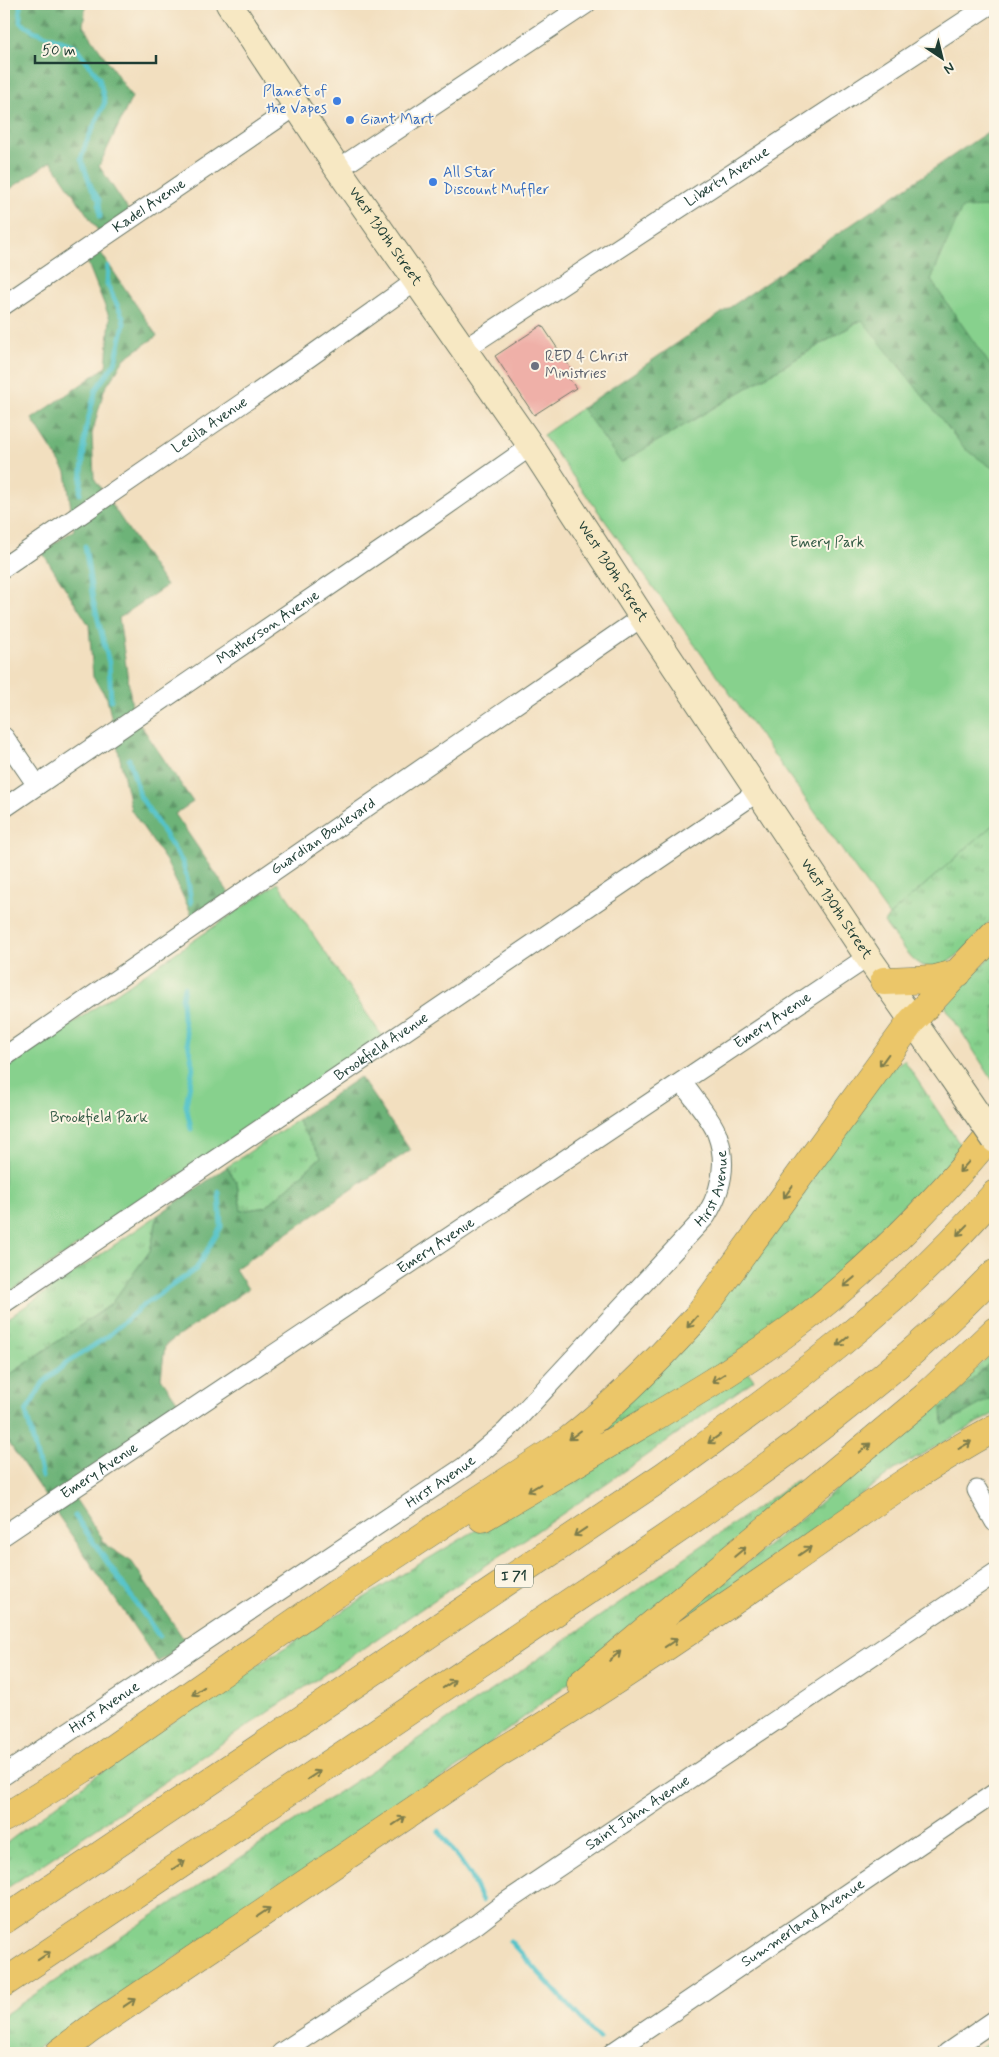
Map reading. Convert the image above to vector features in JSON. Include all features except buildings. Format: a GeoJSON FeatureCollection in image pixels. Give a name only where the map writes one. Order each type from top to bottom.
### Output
{"type":"FeatureCollection","features":[{"type":"Feature","properties":{"kind":"highway"},"geometry":{"type":"LineString","coordinates":[[4,1818],[83,1769],[336,1594],[560,1446],[626,1392],[660,1359],[697,1317],[912,1021],[995,933]]}},
{"type":"Feature","properties":{"kind":"highway"},"geometry":{"type":"LineString","coordinates":[[884,980],[935,979],[958,974]]}},
{"type":"Feature","properties":{"kind":"highway"},"geometry":{"type":"LineString","coordinates":[[238,1663],[697,1391],[784,1334],[826,1301],[888,1247],[940,1194],[995,1130]]}},
{"type":"Feature","properties":{"kind":"highway","name":"I 71"},"geometry":{"type":"LineString","coordinates":[[4,1920],[656,1480],[750,1414],[816,1364],[902,1290],[938,1255],[995,1194]]}},
{"type":"Feature","properties":{"kind":"highway"},"geometry":{"type":"LineString","coordinates":[[4,1983],[664,1539],[771,1464],[842,1411],[910,1354],[964,1305],[995,1273]]}},
{"type":"Feature","properties":{"kind":"highway"},"geometry":{"type":"LineString","coordinates":[[497,1754],[925,1397],[995,1331]]}},
{"type":"Feature","properties":{"kind":"highway"},"geometry":{"type":"LineString","coordinates":[[59,2053],[89,2030],[497,1754],[552,1721],[731,1603],[902,1484],[995,1428]]}},
{"type":"Feature","properties":{"kind":"highway"},"geometry":{"type":"LineString","coordinates":[[4,1831],[83,1769]]}},
{"type":"Feature","properties":{"kind":"highway"},"geometry":{"type":"LineString","coordinates":[[46,2053],[89,2030]]}},
{"type":"Feature","properties":{"kind":"main road","name":"West 130th Street"},"geometry":{"type":"LineString","coordinates":[[229,4],[338,169],[531,446],[868,957],[995,1140]]}},
{"type":"Feature","properties":{"kind":"street"},"geometry":{"type":"LineString","coordinates":[[338,169],[586,4]]}},
{"type":"Feature","properties":{"kind":"street","name":"Liberty Avenue"},"geometry":{"type":"LineString","coordinates":[[464,350],[991,4]]}},
{"type":"Feature","properties":{"kind":"street","name":"Kadel Avenue"},"geometry":{"type":"LineString","coordinates":[[4,305],[296,106]]}},
{"type":"Feature","properties":{"kind":"street","name":"Leeila Avenue"},"geometry":{"type":"LineString","coordinates":[[4,567],[308,358],[416,281]]}},
{"type":"Feature","properties":{"kind":"street","name":"Matherson Avenue"},"geometry":{"type":"LineString","coordinates":[[4,808],[531,446]]}},
{"type":"Feature","properties":{"kind":"street","name":"Guardian Boulevard"},"geometry":{"type":"LineString","coordinates":[[4,1057],[642,617]]}},
{"type":"Feature","properties":{"kind":"street"},"geometry":{"type":"LineString","coordinates":[[4,736],[37,785]]}},
{"type":"Feature","properties":{"kind":"street","name":"Brookfield Avenue"},"geometry":{"type":"LineString","coordinates":[[4,1303],[759,791]]}},
{"type":"Feature","properties":{"kind":"street","name":"Emery Avenue"},"geometry":{"type":"LineString","coordinates":[[4,1534],[868,957]]}},
{"type":"Feature","properties":{"kind":"street","name":"Hirst Avenue"},"geometry":{"type":"LineString","coordinates":[[4,1775],[464,1467],[506,1431],[706,1216],[716,1200],[723,1175],[722,1154],[717,1132],[682,1082]]}},
{"type":"Feature","properties":{"kind":"street"},"geometry":{"type":"LineString","coordinates":[[977,1490],[995,1522]]}},
{"type":"Feature","properties":{"kind":"street","name":"Saint John Avenue"},"geometry":{"type":"LineString","coordinates":[[281,2053],[477,1924],[503,1904],[995,1574]]}},
{"type":"Feature","properties":{"kind":"street","name":"Summerland Avenue"},"geometry":{"type":"LineString","coordinates":[[612,2053],[995,1793]]}},
{"type":"Feature","properties":{"kind":"street"},"geometry":{"type":"LineString","coordinates":[[947,2053],[995,2020]]}},
{"type":"Feature","properties":{"kind":"green space"},"geometry":{"type":"Polygon","coordinates":[[[4,4],[86,4],[83,25],[132,97],[99,166],[131,214],[101,235],[51,161],[4,193],[4,4]]]}},
{"type":"Feature","properties":{"kind":"green space"},"geometry":{"type":"Polygon","coordinates":[[[995,127],[995,207],[962,208],[931,280],[995,372],[995,470],[965,449],[861,320],[621,463],[582,408],[995,127]]]}},
{"type":"Feature","properties":{"kind":"green space"},"geometry":{"type":"Polygon","coordinates":[[[995,207],[995,372],[931,280],[962,208],[995,207]]]}},
{"type":"Feature","properties":{"kind":"green space"},"geometry":{"type":"Polygon","coordinates":[[[97,247],[157,336],[125,358],[104,390],[92,434],[94,478],[166,586],[119,618],[133,714],[193,802],[175,814],[229,893],[193,917],[166,861],[131,810],[107,698],[93,677],[89,625],[42,552],[74,530],[66,472],[32,419],[106,367],[110,319],[85,256],[97,247]]]}},
{"type":"Feature","properties":{"kind":"green space","name":"Emery Park"},"geometry":{"type":"Polygon","coordinates":[[[862,320],[965,449],[995,470],[995,823],[889,916],[543,435],[582,408],[621,463],[862,320]]]}},
{"type":"Feature","properties":{"kind":"green space"},"geometry":{"type":"Polygon","coordinates":[[[995,823],[995,915],[960,953],[949,961],[938,966],[927,967],[916,962],[908,955],[884,923],[889,916],[995,823]]]}},
{"type":"Feature","properties":{"kind":"green space","name":"Brookfield Park"},"geometry":{"type":"Polygon","coordinates":[[[278,883],[382,1036],[4,1296],[4,1070],[278,883]]]}},
{"type":"Feature","properties":{"kind":"green space"},"geometry":{"type":"Polygon","coordinates":[[[995,951],[995,1084],[945,1006],[995,951]]]}},
{"type":"Feature","properties":{"kind":"green space"},"geometry":{"type":"Polygon","coordinates":[[[904,1060],[965,1152],[845,1272],[729,1359],[515,1490],[604,1423],[888,1070],[904,1060]]]}},
{"type":"Feature","properties":{"kind":"green space"},"geometry":{"type":"Polygon","coordinates":[[[360,1077],[410,1150],[235,1269],[248,1289],[165,1345],[161,1378],[182,1408],[66,1485],[107,1546],[132,1562],[187,1644],[158,1662],[4,1436],[5,1378],[110,1305],[150,1251],[158,1215],[227,1167],[237,1183],[241,1211],[266,1207],[321,1157],[297,1120],[360,1077]]]}},
{"type":"Feature","properties":{"kind":"green space"},"geometry":{"type":"Polygon","coordinates":[[[297,1120],[322,1156],[266,1207],[241,1211],[237,1183],[227,1167],[297,1120]]]}},
{"type":"Feature","properties":{"kind":"green space"},"geometry":{"type":"Polygon","coordinates":[[[158,1215],[150,1251],[110,1305],[5,1378],[4,1382],[4,1321],[158,1215]]]}},
{"type":"Feature","properties":{"kind":"green space"},"geometry":{"type":"Polygon","coordinates":[[[995,1351],[995,1413],[896,1469],[680,1627],[676,1621],[873,1459],[995,1351]]]}},
{"type":"Feature","properties":{"kind":"green space"},"geometry":{"type":"Polygon","coordinates":[[[995,1358],[995,1396],[943,1425],[942,1408],[995,1358]]]}},
{"type":"Feature","properties":{"kind":"green space"},"geometry":{"type":"Polygon","coordinates":[[[748,1372],[754,1380],[568,1510],[4,1890],[4,1845],[182,1715],[367,1596],[557,1482],[748,1372]]]}},
{"type":"Feature","properties":{"kind":"green space"},"geometry":{"type":"Polygon","coordinates":[[[797,1480],[802,1489],[592,1665],[463,1764],[65,2032],[29,2053],[4,2053],[4,2015],[509,1679],[797,1480]]]}},
{"type":"Feature","properties":{"kind":"green space"},"geometry":{"type":"Polygon","coordinates":[[[995,2039],[995,2053],[973,2053],[995,2039]]]}},
{"type":"Feature","properties":{"kind":"waterway"},"geometry":{"type":"LineString","coordinates":[[20,4],[20,22],[34,31],[75,46],[99,78],[105,102],[86,143],[81,159],[92,189],[99,200],[100,217]]}},
{"type":"Feature","properties":{"kind":"waterway"},"geometry":{"type":"LineString","coordinates":[[80,494],[86,428],[96,389],[115,363],[124,324],[123,317],[107,284],[108,266]]}},
{"type":"Feature","properties":{"kind":"waterway"},"geometry":{"type":"LineString","coordinates":[[85,546],[93,600],[109,663],[111,700]]}},
{"type":"Feature","properties":{"kind":"waterway"},"geometry":{"type":"LineString","coordinates":[[129,759],[140,796],[183,863],[191,903]]}},
{"type":"Feature","properties":{"kind":"waterway"},"geometry":{"type":"LineString","coordinates":[[184,987],[182,999],[183,1018],[193,1067],[186,1105],[191,1129]]}},
{"type":"Feature","properties":{"kind":"waterway"},"geometry":{"type":"LineString","coordinates":[[42,1477],[26,1412],[43,1383],[65,1364],[107,1337],[141,1307],[196,1269],[221,1227],[219,1192]]}},
{"type":"Feature","properties":{"kind":"waterway"},"geometry":{"type":"LineString","coordinates":[[75,1516],[159,1636]]}},
{"type":"Feature","properties":{"kind":"waterway"},"geometry":{"type":"LineString","coordinates":[[439,1831],[470,1875],[482,1901]]}},
{"type":"Feature","properties":{"kind":"waterway"},"geometry":{"type":"LineString","coordinates":[[510,1941],[599,2039]]}},
{"type":"Feature","properties":{"kind":"place","name":"Planet of the Vapes"},"geometry":{"type":"Point","coordinates":[337,101]}},
{"type":"Feature","properties":{"kind":"place","name":"Giant Mart"},"geometry":{"type":"Point","coordinates":[350,120]}},
{"type":"Feature","properties":{"kind":"place","name":"All Star Discount Muffler"},"geometry":{"type":"Point","coordinates":[433,182]}},
{"type":"Feature","properties":{"kind":"place","name":"RED 4 Christ Ministries"},"geometry":{"type":"Point","coordinates":[535,366]}}]}
